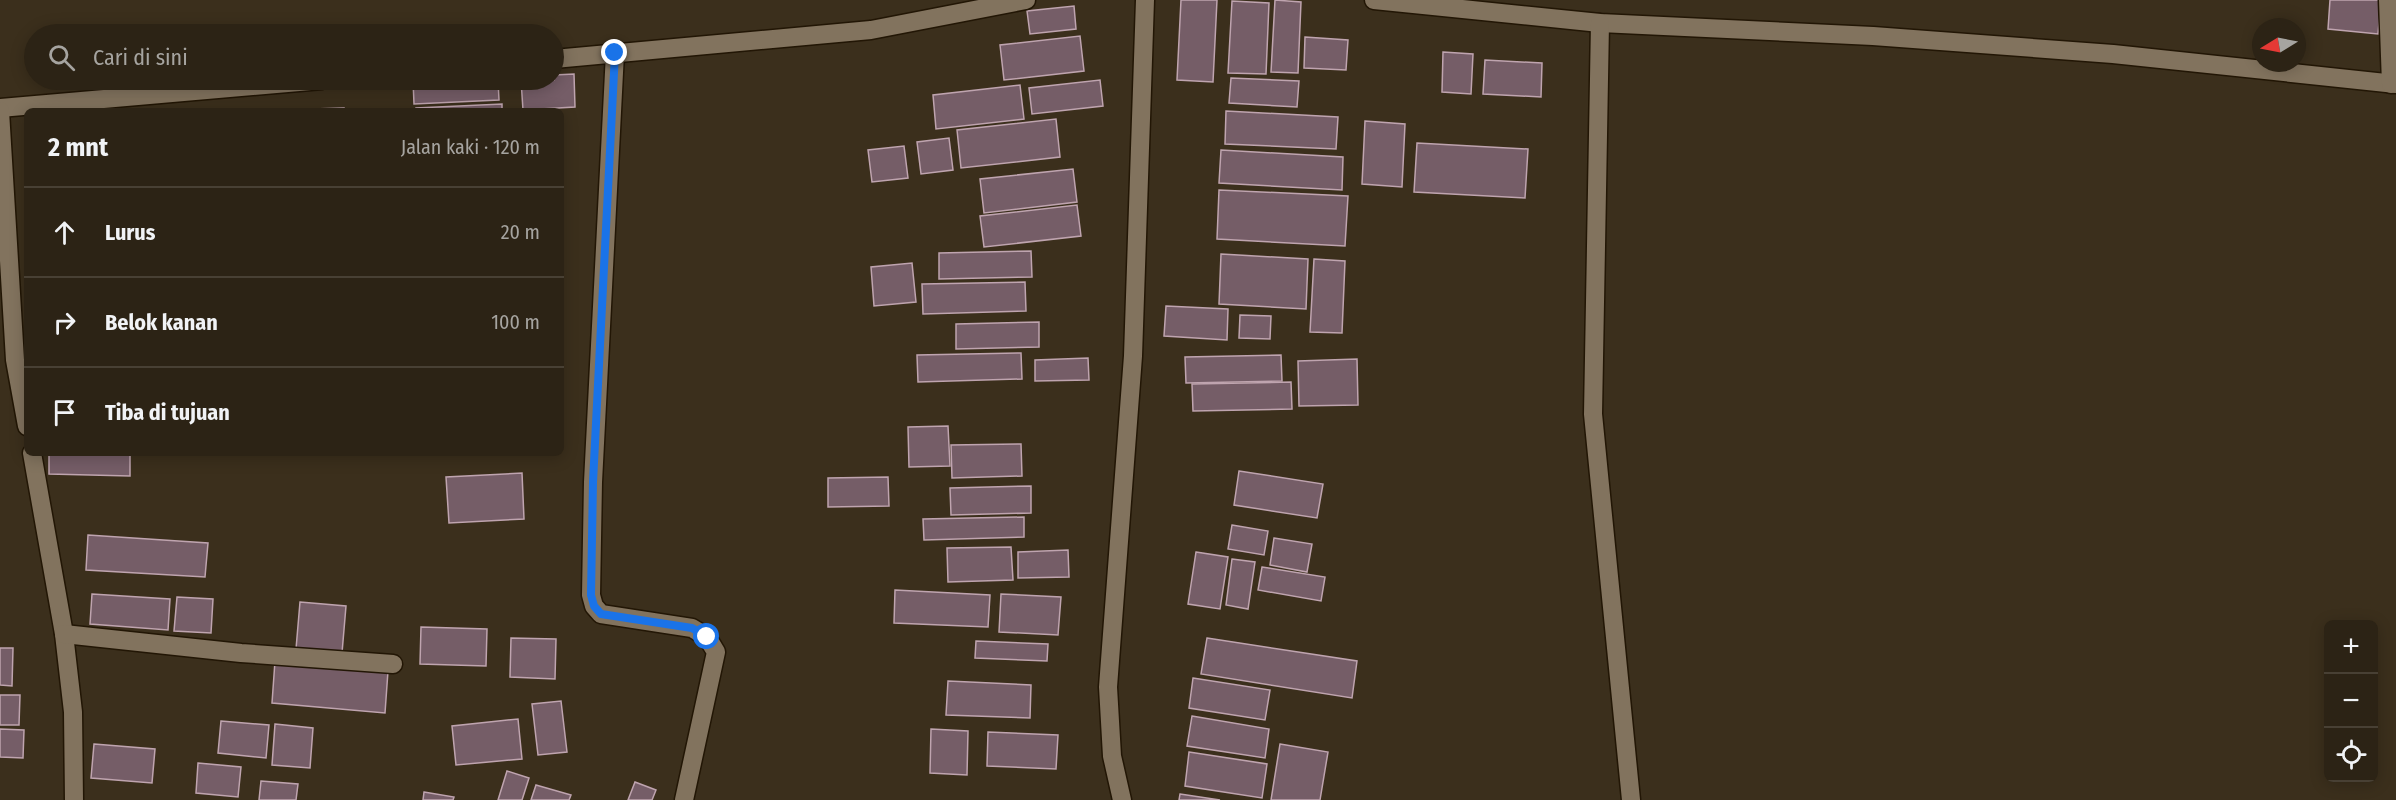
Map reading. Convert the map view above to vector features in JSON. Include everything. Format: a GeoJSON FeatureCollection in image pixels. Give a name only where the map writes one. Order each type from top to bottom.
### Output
{"type":"FeatureCollection","features":[{"type":"Feature","properties":{"kind":"street"},"geometry":{"type":"LineString","coordinates":[[564,58],[871,30],[1026,0]]}},
{"type":"Feature","properties":{"kind":"street"},"geometry":{"type":"LineString","coordinates":[[1122,800],[1112,756],[1108,687],[1133,356],[1145,0]]}},
{"type":"Feature","properties":{"kind":"street"},"geometry":{"type":"LineString","coordinates":[[1374,0],[1600,23],[1873,36],[2102,54],[2393,84],[2388,0]]}},
{"type":"Feature","properties":{"kind":"street"},"geometry":{"type":"LineString","coordinates":[[1600,23],[1593,414],[1631,800]]}},
{"type":"Feature","properties":{"kind":"street"},"geometry":{"type":"LineString","coordinates":[[615,53],[593,482],[591,595],[594,606],[601,614],[692,628],[707,637],[716,652],[684,800]]}},
{"type":"Feature","properties":{"kind":"street"},"geometry":{"type":"LineString","coordinates":[[24,410],[15,360],[0,110],[215,90]]}},
{"type":"Feature","properties":{"kind":"street"},"geometry":{"type":"LineString","coordinates":[[33,456],[64,634],[73,712],[74,800]]}},
{"type":"Feature","properties":{"kind":"street"},"geometry":{"type":"LineString","coordinates":[[64,634],[241,653],[393,664]]}},
{"type":"Feature","properties":{"kind":"building"},"geometry":{"type":"Polygon","coordinates":[[[1181,0],[1217,0],[1213,82],[1177,80],[1181,0]]]}},
{"type":"Feature","properties":{"kind":"building"},"geometry":{"type":"Polygon","coordinates":[[[1275,0],[1301,2],[1298,73],[1271,72],[1275,0]]]}},
{"type":"Feature","properties":{"kind":"building"},"geometry":{"type":"Polygon","coordinates":[[[2330,0],[2381,0],[2378,34],[2328,29],[2330,0]]]}},
{"type":"Feature","properties":{"kind":"building"},"geometry":{"type":"Polygon","coordinates":[[[1232,1],[1269,3],[1266,74],[1228,73],[1232,1]]]}},
{"type":"Feature","properties":{"kind":"building"},"geometry":{"type":"Polygon","coordinates":[[[1074,6],[1076,29],[1030,34],[1027,11],[1074,6]]]}},
{"type":"Feature","properties":{"kind":"building"},"geometry":{"type":"Polygon","coordinates":[[[1080,36],[1084,71],[1004,80],[1000,45],[1080,36]]]}},
{"type":"Feature","properties":{"kind":"building"},"geometry":{"type":"Polygon","coordinates":[[[1305,37],[1348,40],[1346,70],[1304,68],[1305,37]]]}},
{"type":"Feature","properties":{"kind":"building"},"geometry":{"type":"Polygon","coordinates":[[[1443,52],[1473,54],[1471,94],[1442,92],[1443,52]]]}},
{"type":"Feature","properties":{"kind":"building"},"geometry":{"type":"Polygon","coordinates":[[[1485,60],[1542,63],[1541,97],[1483,94],[1485,60]]]}},
{"type":"Feature","properties":{"kind":"building"},"geometry":{"type":"Polygon","coordinates":[[[564,74],[574,74],[575,107],[523,108],[522,90],[564,90],[564,74]]]}},
{"type":"Feature","properties":{"kind":"building"},"geometry":{"type":"Polygon","coordinates":[[[1231,78],[1299,81],[1297,107],[1229,103],[1231,78]]]}},
{"type":"Feature","properties":{"kind":"building"},"geometry":{"type":"Polygon","coordinates":[[[1100,80],[1103,106],[1032,114],[1029,88],[1100,80]]]}},
{"type":"Feature","properties":{"kind":"building"},"geometry":{"type":"Polygon","coordinates":[[[1020,85],[1024,119],[936,129],[933,95],[1020,85]]]}},
{"type":"Feature","properties":{"kind":"building"},"geometry":{"type":"Polygon","coordinates":[[[413,90],[498,90],[499,100],[414,104],[413,90]]]}},
{"type":"Feature","properties":{"kind":"building"},"geometry":{"type":"Polygon","coordinates":[[[502,104],[502,108],[416,108],[502,104]]]}},
{"type":"Feature","properties":{"kind":"building"},"geometry":{"type":"Polygon","coordinates":[[[1226,111],[1338,117],[1336,149],[1225,144],[1226,111]]]}},
{"type":"Feature","properties":{"kind":"building"},"geometry":{"type":"Polygon","coordinates":[[[1056,119],[1060,157],[961,168],[957,130],[1056,119]]]}},
{"type":"Feature","properties":{"kind":"building"},"geometry":{"type":"Polygon","coordinates":[[[1365,121],[1405,124],[1402,187],[1362,184],[1365,121]]]}},
{"type":"Feature","properties":{"kind":"building"},"geometry":{"type":"Polygon","coordinates":[[[949,138],[953,170],[921,174],[917,142],[949,138]]]}},
{"type":"Feature","properties":{"kind":"building"},"geometry":{"type":"Polygon","coordinates":[[[1417,143],[1528,149],[1525,198],[1414,192],[1417,143]]]}},
{"type":"Feature","properties":{"kind":"building"},"geometry":{"type":"Polygon","coordinates":[[[904,146],[908,178],[872,182],[868,150],[904,146]]]}},
{"type":"Feature","properties":{"kind":"building"},"geometry":{"type":"Polygon","coordinates":[[[1221,150],[1343,157],[1342,190],[1219,183],[1221,150]]]}},
{"type":"Feature","properties":{"kind":"building"},"geometry":{"type":"Polygon","coordinates":[[[1073,169],[1077,202],[984,213],[980,179],[1073,169]]]}},
{"type":"Feature","properties":{"kind":"building"},"geometry":{"type":"Polygon","coordinates":[[[1219,190],[1348,196],[1345,246],[1217,239],[1219,190]]]}},
{"type":"Feature","properties":{"kind":"building"},"geometry":{"type":"Polygon","coordinates":[[[1077,205],[1081,236],[984,247],[980,216],[1077,205]]]}},
{"type":"Feature","properties":{"kind":"building"},"geometry":{"type":"Polygon","coordinates":[[[1031,251],[1032,277],[939,279],[939,253],[1031,251]]]}},
{"type":"Feature","properties":{"kind":"building"},"geometry":{"type":"Polygon","coordinates":[[[1221,254],[1308,259],[1306,309],[1219,304],[1221,254]]]}},
{"type":"Feature","properties":{"kind":"building"},"geometry":{"type":"Polygon","coordinates":[[[1314,259],[1345,261],[1342,333],[1310,332],[1314,259]]]}},
{"type":"Feature","properties":{"kind":"building"},"geometry":{"type":"Polygon","coordinates":[[[912,263],[916,302],[874,306],[871,267],[912,263]]]}},
{"type":"Feature","properties":{"kind":"building"},"geometry":{"type":"Polygon","coordinates":[[[1025,282],[1026,311],[923,314],[922,284],[1025,282]]]}},
{"type":"Feature","properties":{"kind":"building"},"geometry":{"type":"Polygon","coordinates":[[[1166,306],[1228,309],[1227,340],[1164,336],[1166,306]]]}},
{"type":"Feature","properties":{"kind":"building"},"geometry":{"type":"Polygon","coordinates":[[[1240,315],[1271,316],[1270,339],[1239,338],[1240,315]]]}},
{"type":"Feature","properties":{"kind":"building"},"geometry":{"type":"Polygon","coordinates":[[[1039,322],[1039,347],[956,349],[956,324],[1039,322]]]}},
{"type":"Feature","properties":{"kind":"building"},"geometry":{"type":"Polygon","coordinates":[[[1021,353],[1022,379],[918,382],[917,355],[1021,353]]]}},
{"type":"Feature","properties":{"kind":"building"},"geometry":{"type":"Polygon","coordinates":[[[1281,355],[1282,381],[1186,383],[1185,357],[1281,355]]]}},
{"type":"Feature","properties":{"kind":"building"},"geometry":{"type":"Polygon","coordinates":[[[1088,358],[1089,380],[1035,381],[1035,360],[1088,358]]]}},
{"type":"Feature","properties":{"kind":"building"},"geometry":{"type":"Polygon","coordinates":[[[1357,359],[1358,405],[1299,406],[1298,361],[1357,359]]]}},
{"type":"Feature","properties":{"kind":"building"},"geometry":{"type":"Polygon","coordinates":[[[1291,382],[1292,409],[1193,411],[1192,384],[1291,382]]]}},
{"type":"Feature","properties":{"kind":"building"},"geometry":{"type":"Polygon","coordinates":[[[948,426],[950,466],[909,467],[908,427],[948,426]]]}},
{"type":"Feature","properties":{"kind":"building"},"geometry":{"type":"Polygon","coordinates":[[[1021,444],[1022,476],[952,478],[951,445],[1021,444]]]}},
{"type":"Feature","properties":{"kind":"building"},"geometry":{"type":"Polygon","coordinates":[[[49,456],[130,456],[130,476],[49,474],[49,456]]]}},
{"type":"Feature","properties":{"kind":"building"},"geometry":{"type":"Polygon","coordinates":[[[1239,471],[1323,484],[1317,518],[1234,505],[1239,471]]]}},
{"type":"Feature","properties":{"kind":"building"},"geometry":{"type":"Polygon","coordinates":[[[522,473],[524,519],[449,523],[446,477],[522,473]]]}},
{"type":"Feature","properties":{"kind":"building"},"geometry":{"type":"Polygon","coordinates":[[[888,477],[889,506],[828,507],[828,478],[888,477]]]}},
{"type":"Feature","properties":{"kind":"building"},"geometry":{"type":"Polygon","coordinates":[[[1031,486],[1031,513],[951,515],[950,488],[1031,486]]]}},
{"type":"Feature","properties":{"kind":"building"},"geometry":{"type":"Polygon","coordinates":[[[1024,517],[1024,537],[924,540],[923,519],[1024,517]]]}},
{"type":"Feature","properties":{"kind":"building"},"geometry":{"type":"Polygon","coordinates":[[[1232,525],[1268,531],[1264,555],[1228,549],[1232,525]]]}},
{"type":"Feature","properties":{"kind":"building"},"geometry":{"type":"Polygon","coordinates":[[[88,535],[208,543],[205,577],[86,570],[88,535]]]}},
{"type":"Feature","properties":{"kind":"building"},"geometry":{"type":"Polygon","coordinates":[[[1274,538],[1312,544],[1307,572],[1270,565],[1274,538]]]}},
{"type":"Feature","properties":{"kind":"building"},"geometry":{"type":"Polygon","coordinates":[[[1011,547],[1013,580],[948,582],[947,548],[1011,547]]]}},
{"type":"Feature","properties":{"kind":"building"},"geometry":{"type":"Polygon","coordinates":[[[1068,550],[1069,577],[1018,578],[1018,552],[1068,550]]]}},
{"type":"Feature","properties":{"kind":"building"},"geometry":{"type":"Polygon","coordinates":[[[1196,552],[1228,557],[1220,609],[1188,604],[1196,552]]]}},
{"type":"Feature","properties":{"kind":"building"},"geometry":{"type":"Polygon","coordinates":[[[1232,559],[1255,562],[1248,609],[1226,605],[1232,559]]]}},
{"type":"Feature","properties":{"kind":"building"},"geometry":{"type":"Polygon","coordinates":[[[1262,567],[1325,577],[1321,601],[1258,590],[1262,567]]]}},
{"type":"Feature","properties":{"kind":"building"},"geometry":{"type":"Polygon","coordinates":[[[895,590],[990,595],[988,627],[894,623],[895,590]]]}},
{"type":"Feature","properties":{"kind":"building"},"geometry":{"type":"Polygon","coordinates":[[[92,594],[170,599],[168,630],[90,624],[92,594]]]}},
{"type":"Feature","properties":{"kind":"building"},"geometry":{"type":"Polygon","coordinates":[[[1001,594],[1061,597],[1058,635],[999,632],[1001,594]]]}},
{"type":"Feature","properties":{"kind":"building"},"geometry":{"type":"Polygon","coordinates":[[[177,597],[213,599],[211,633],[174,631],[177,597]]]}},
{"type":"Feature","properties":{"kind":"building"},"geometry":{"type":"Polygon","coordinates":[[[300,602],[346,606],[342,653],[296,649],[300,602]]]}},
{"type":"Feature","properties":{"kind":"building"},"geometry":{"type":"Polygon","coordinates":[[[421,627],[487,629],[486,666],[420,664],[421,627]]]}},
{"type":"Feature","properties":{"kind":"building"},"geometry":{"type":"Polygon","coordinates":[[[511,638],[556,639],[555,679],[510,677],[511,638]]]}},
{"type":"Feature","properties":{"kind":"building"},"geometry":{"type":"Polygon","coordinates":[[[1207,638],[1357,661],[1352,698],[1201,674],[1207,638]]]}},
{"type":"Feature","properties":{"kind":"building"},"geometry":{"type":"Polygon","coordinates":[[[976,641],[1048,644],[1047,661],[975,658],[976,641]]]}},
{"type":"Feature","properties":{"kind":"building"},"geometry":{"type":"Polygon","coordinates":[[[0,648],[13,648],[12,686],[0,685],[0,648]]]}},
{"type":"Feature","properties":{"kind":"building"},"geometry":{"type":"Polygon","coordinates":[[[275,661],[388,671],[385,713],[272,703],[275,661]]]}},
{"type":"Feature","properties":{"kind":"building"},"geometry":{"type":"Polygon","coordinates":[[[1193,678],[1270,690],[1265,720],[1189,708],[1193,678]]]}},
{"type":"Feature","properties":{"kind":"building"},"geometry":{"type":"Polygon","coordinates":[[[948,681],[1031,685],[1030,718],[946,715],[948,681]]]}},
{"type":"Feature","properties":{"kind":"building"},"geometry":{"type":"Polygon","coordinates":[[[0,695],[20,695],[19,725],[0,725],[0,695]]]}},
{"type":"Feature","properties":{"kind":"building"},"geometry":{"type":"Polygon","coordinates":[[[561,701],[567,752],[538,755],[532,704],[561,701]]]}},
{"type":"Feature","properties":{"kind":"building"},"geometry":{"type":"Polygon","coordinates":[[[1192,716],[1269,729],[1265,758],[1187,746],[1192,716]]]}},
{"type":"Feature","properties":{"kind":"building"},"geometry":{"type":"Polygon","coordinates":[[[518,719],[522,759],[456,765],[452,726],[518,719]]]}},
{"type":"Feature","properties":{"kind":"building"},"geometry":{"type":"Polygon","coordinates":[[[221,721],[269,725],[266,758],[218,753],[221,721]]]}},
{"type":"Feature","properties":{"kind":"building"},"geometry":{"type":"Polygon","coordinates":[[[275,724],[313,728],[310,768],[272,765],[275,724]]]}},
{"type":"Feature","properties":{"kind":"building"},"geometry":{"type":"Polygon","coordinates":[[[0,729],[24,730],[23,758],[0,757],[0,729]]]}},
{"type":"Feature","properties":{"kind":"building"},"geometry":{"type":"Polygon","coordinates":[[[931,729],[968,731],[967,775],[930,773],[931,729]]]}},
{"type":"Feature","properties":{"kind":"building"},"geometry":{"type":"Polygon","coordinates":[[[988,732],[1058,735],[1056,769],[987,766],[988,732]]]}},
{"type":"Feature","properties":{"kind":"building"},"geometry":{"type":"Polygon","coordinates":[[[94,744],[155,749],[152,783],[91,778],[94,744]]]}},
{"type":"Feature","properties":{"kind":"building"},"geometry":{"type":"Polygon","coordinates":[[[1280,744],[1328,752],[1320,800],[1271,800],[1280,744]]]}},
{"type":"Feature","properties":{"kind":"building"},"geometry":{"type":"Polygon","coordinates":[[[1189,752],[1267,764],[1262,798],[1185,786],[1189,752]]]}},
{"type":"Feature","properties":{"kind":"building"},"geometry":{"type":"Polygon","coordinates":[[[198,763],[241,767],[238,797],[196,793],[198,763]]]}},
{"type":"Feature","properties":{"kind":"building"},"geometry":{"type":"Polygon","coordinates":[[[507,771],[529,778],[522,800],[498,800],[507,771]]]}},
{"type":"Feature","properties":{"kind":"building"},"geometry":{"type":"Polygon","coordinates":[[[261,781],[298,784],[296,800],[259,800],[261,781]]]}},
{"type":"Feature","properties":{"kind":"building"},"geometry":{"type":"Polygon","coordinates":[[[635,782],[656,790],[652,800],[628,800],[635,782]]]}},
{"type":"Feature","properties":{"kind":"building"},"geometry":{"type":"Polygon","coordinates":[[[536,785],[571,795],[569,800],[531,800],[536,785]]]}},
{"type":"Feature","properties":{"kind":"building"},"geometry":{"type":"Polygon","coordinates":[[[424,792],[454,797],[453,800],[423,800],[424,792]]]}},
{"type":"Feature","properties":{"kind":"building"},"geometry":{"type":"Polygon","coordinates":[[[1180,794],[1220,800],[1179,800],[1180,794]]]}},
{"type":"Feature","properties":{"kind":"route"},"geometry":{"type":"LineString","coordinates":[[615,53],[593,482],[591,595],[594,606],[601,614],[692,628],[707,637]]}}]}
